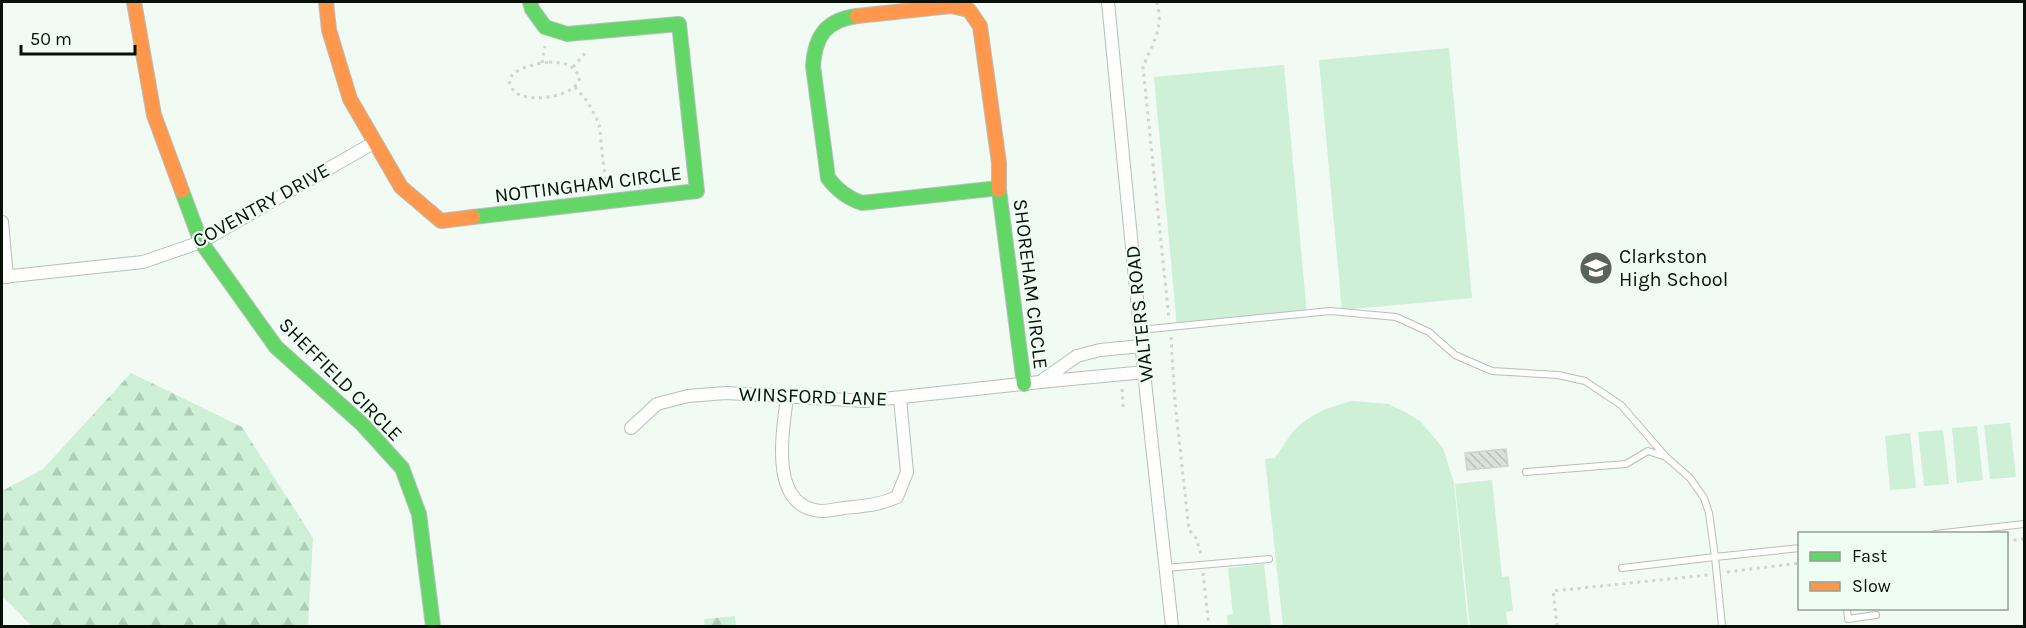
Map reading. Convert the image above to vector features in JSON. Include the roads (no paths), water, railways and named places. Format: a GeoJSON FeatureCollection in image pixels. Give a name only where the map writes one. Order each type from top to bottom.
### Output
{"type":"FeatureCollection","features":[{"type":"Feature","properties":{"kind":"street","name":"SHEFFIELD CIRCLE"},"geometry":{"type":"LineString","coordinates":[[134,2],[154,115],[201,242],[276,346],[362,424],[402,468],[419,514],[433,627]]}},
{"type":"Feature","properties":{"kind":"street","name":"NOTTINGHAM CIRCLE"},"geometry":{"type":"LineString","coordinates":[[326,2],[329,30],[350,99],[401,187],[441,221],[697,191],[679,24],[567,34],[545,27],[532,9],[530,2]]}},
{"type":"Feature","properties":{"kind":"street","name":"WALTERS ROAD"},"geometry":{"type":"LineString","coordinates":[[1108,2],[1172,627]]}},
{"type":"Feature","properties":{"kind":"street","name":"SHOREHAM CIRCLE"},"geometry":{"type":"LineString","coordinates":[[999,188],[862,203],[848,199],[837,191],[828,178],[813,66],[814,49],[823,31],[841,18],[951,6],[969,10],[980,26],[999,163],[999,188],[1024,384]]}},
{"type":"Feature","properties":{"kind":"street","name":"COVENTRY DRIVE"},"geometry":{"type":"LineString","coordinates":[[4,277],[143,262],[201,242],[375,142]]}},
{"type":"Feature","properties":{"kind":"street"},"geometry":{"type":"LineString","coordinates":[[2,222],[4,277]]}},
{"type":"Feature","properties":{"kind":"street","name":"WINSFORD LANE"},"geometry":{"type":"LineString","coordinates":[[1040,382],[1077,356],[1100,350],[1142,346]]}},
{"type":"Feature","properties":{"kind":"street","name":"WINSFORD LANE"},"geometry":{"type":"LineString","coordinates":[[631,428],[657,404],[687,396],[726,393],[865,401],[1145,372]]}},
{"type":"Feature","properties":{"kind":"street"},"geometry":{"type":"LineString","coordinates":[[787,397],[782,471],[789,490],[800,504],[820,511],[882,504],[897,496],[908,472],[900,399]]}},
{"type":"Feature","properties":{"kind":"lane"},"geometry":{"type":"LineString","coordinates":[[1140,330],[1330,311],[1396,317],[1429,332],[1455,355],[1492,372],[1558,375],[1585,381],[1621,405],[1666,456],[1690,478],[1704,498],[1709,513],[1718,574],[1722,627]]}},
{"type":"Feature","properties":{"kind":"lane"},"geometry":{"type":"LineString","coordinates":[[1526,472],[1626,464],[1648,451],[1666,456]]}},
{"type":"Feature","properties":{"kind":"lane"},"geometry":{"type":"LineString","coordinates":[[1953,532],[2025,524]]}},
{"type":"Feature","properties":{"kind":"lane"},"geometry":{"type":"LineString","coordinates":[[1622,568],[1798,548]]}},
{"type":"Feature","properties":{"kind":"lane"},"geometry":{"type":"LineString","coordinates":[[1166,568],[1269,559]]}},
{"type":"Feature","properties":{"kind":"lane"},"geometry":{"type":"LineString","coordinates":[[1847,610],[1848,619],[1876,615]]}},
{"type":"Feature","properties":{"kind":"place","name":"Clarkston High School"},"geometry":{"type":"Point","coordinates":[1596,268]}}]}
